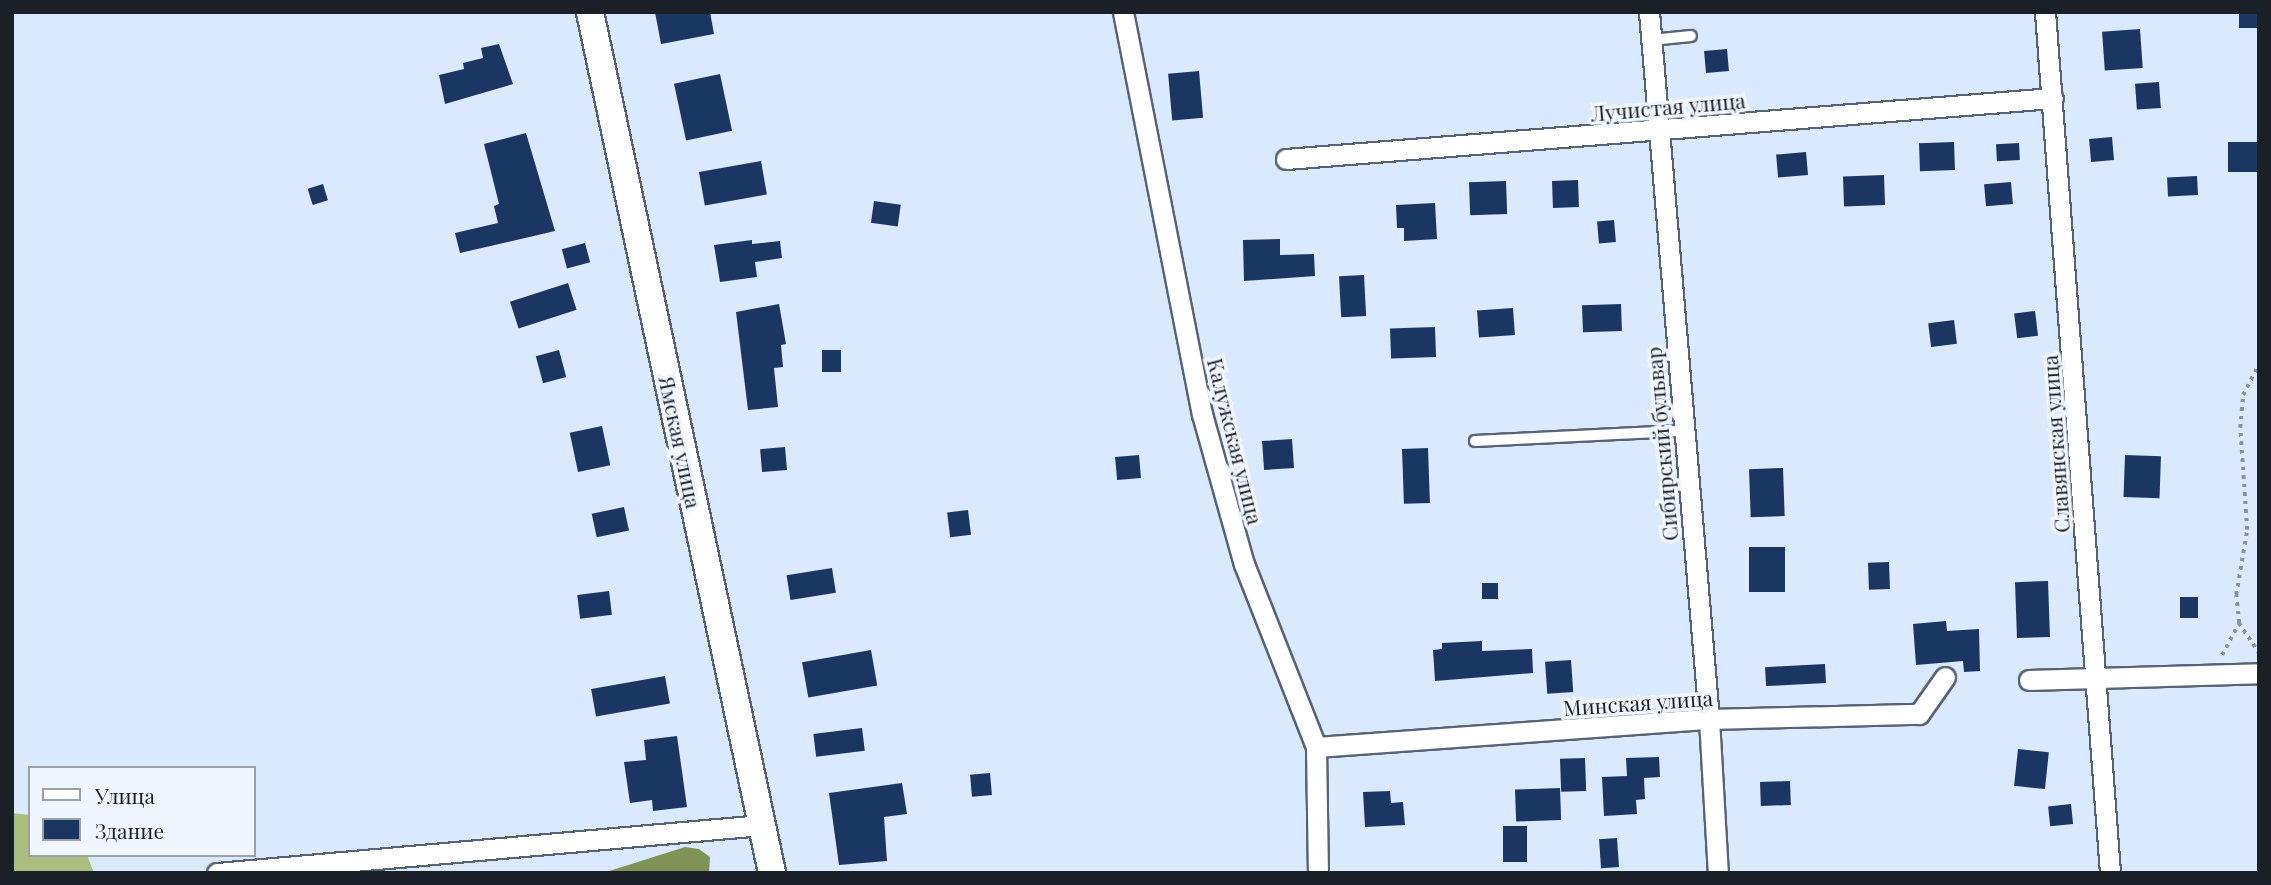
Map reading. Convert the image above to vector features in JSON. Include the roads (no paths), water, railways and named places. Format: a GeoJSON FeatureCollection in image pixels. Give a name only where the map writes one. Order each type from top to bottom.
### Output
{"type":"FeatureCollection","features":[{"type":"Feature","properties":{"kind":"main road","name":"Ямская улица"},"geometry":{"type":"LineString","coordinates":[[590,12],[772,873]]}},
{"type":"Feature","properties":{"kind":"street","name":"Калужская улица"},"geometry":{"type":"LineString","coordinates":[[1123,12],[1202,414],[1244,564],[1316,747],[1318,873]]}},
{"type":"Feature","properties":{"kind":"street","name":"Сибирский бульвар"},"geometry":{"type":"LineString","coordinates":[[1649,12],[1709,719],[1718,873]]}},
{"type":"Feature","properties":{"kind":"street","name":"Славянская улица"},"geometry":{"type":"LineString","coordinates":[[2045,12],[2110,873]]}},
{"type":"Feature","properties":{"kind":"street","name":"Лучистая улица"},"geometry":{"type":"LineString","coordinates":[[1286,159],[2053,97]]}},
{"type":"Feature","properties":{"kind":"street"},"geometry":{"type":"LineString","coordinates":[[2029,680],[2259,673]]}},
{"type":"Feature","properties":{"kind":"street","name":"Минская улица"},"geometry":{"type":"LineString","coordinates":[[1316,747],[1709,719],[1919,714],[1945,677]]}},
{"type":"Feature","properties":{"kind":"street"},"geometry":{"type":"LineString","coordinates":[[216,873],[762,825]]}},
{"type":"Feature","properties":{"kind":"lane"},"geometry":{"type":"LineString","coordinates":[[1651,40],[1691,36]]}},
{"type":"Feature","properties":{"kind":"lane"},"geometry":{"type":"LineString","coordinates":[[1475,442],[1683,431]]}}]}
